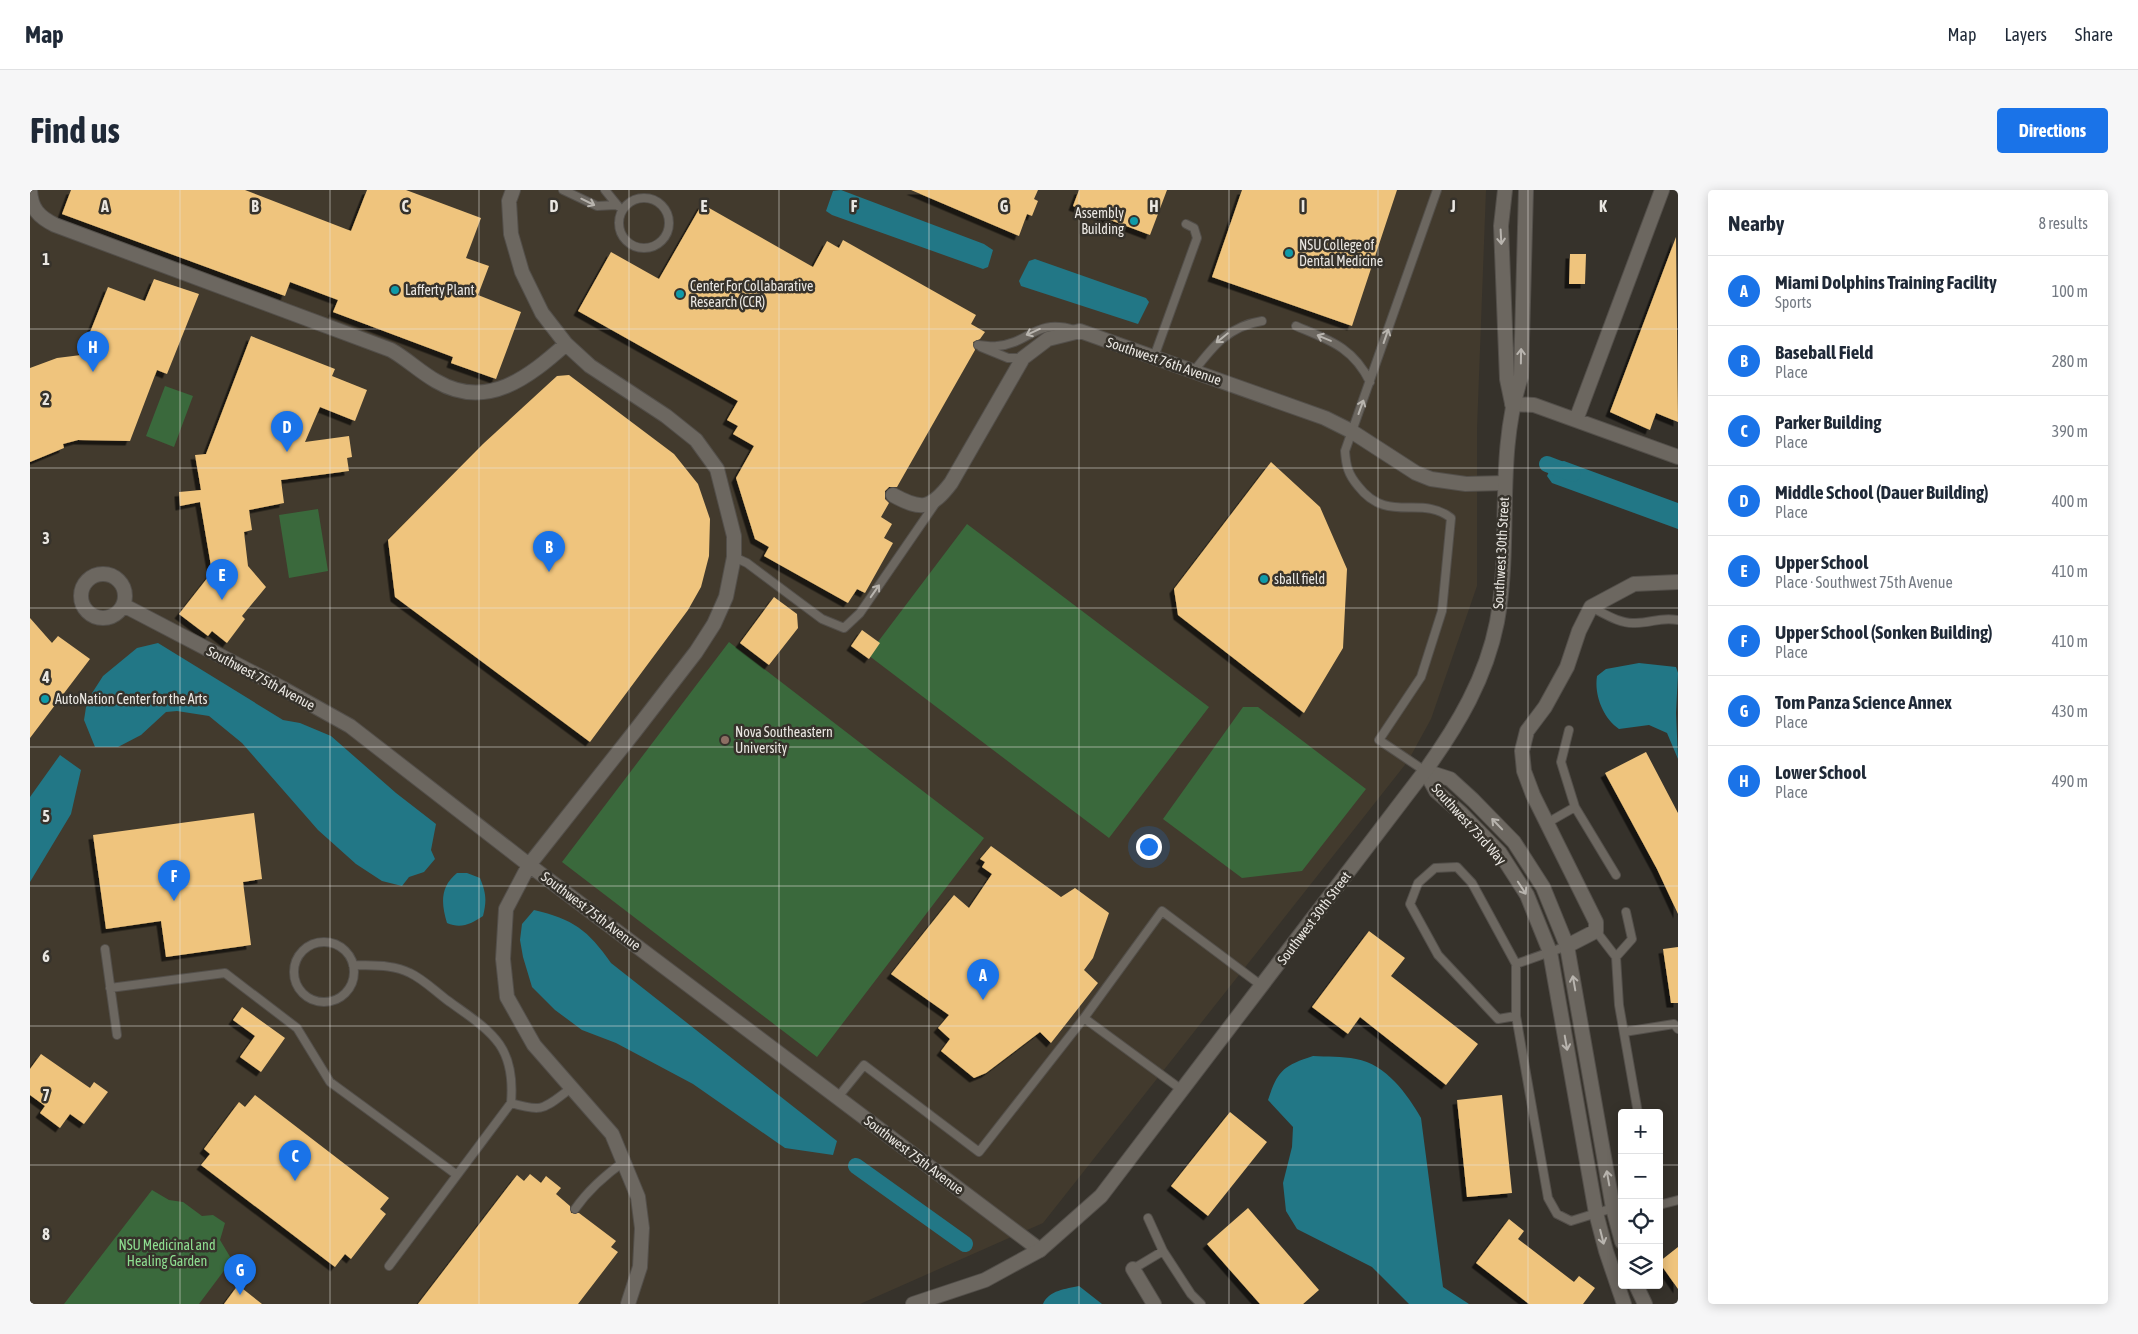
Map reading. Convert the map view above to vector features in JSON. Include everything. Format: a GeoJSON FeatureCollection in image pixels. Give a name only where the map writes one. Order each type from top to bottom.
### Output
{"type":"FeatureCollection","features":[{"type":"Feature","properties":{"kind":"street"},"geometry":{"type":"LineString","coordinates":[[30,190],[30,200],[38,214],[55,225],[391,350],[437,382],[458,390],[477,392],[497,390],[515,384],[566,344]]}},
{"type":"Feature","properties":{"kind":"street"},"geometry":{"type":"LineString","coordinates":[[513,190],[510,201],[511,234],[522,272],[542,313],[566,344],[590,366],[666,416],[696,440],[717,469],[734,536],[734,557],[726,597],[714,624],[700,645],[530,865],[506,909],[503,959],[507,997],[534,1045],[570,1089],[593,1111],[612,1134],[625,1161],[638,1196],[642,1228],[640,1267],[628,1304]]}},
{"type":"Feature","properties":{"kind":"street","name":"Southwest 30th Street"},"geometry":{"type":"LineString","coordinates":[[1505,190],[1501,226],[1507,379],[1512,404]]}},
{"type":"Feature","properties":{"kind":"street","name":"Southwest 30th Street"},"geometry":{"type":"LineString","coordinates":[[914,1304],[985,1280],[1040,1250],[1101,1196],[1425,771],[1456,726],[1481,676],[1492,641],[1500,595],[1505,483],[1512,404],[1521,377],[1526,190]]}},
{"type":"Feature","properties":{"kind":"street"},"geometry":{"type":"LineString","coordinates":[[1576,420],[1662,190]]}},
{"type":"Feature","properties":{"kind":"street"},"geometry":{"type":"LineString","coordinates":[[893,495],[911,505],[925,505],[938,500],[951,483],[1022,358],[1048,338],[1080,331]]}},
{"type":"Feature","properties":{"kind":"street","name":"Southwest 76th Avenue"},"geometry":{"type":"LineString","coordinates":[[1080,331],[1325,418],[1351,431],[1416,473],[1431,479],[1466,484],[1505,483]]}},
{"type":"Feature","properties":{"kind":"street"},"geometry":{"type":"LineString","coordinates":[[1512,404],[1534,405],[1678,457]]}},
{"type":"Feature","properties":{"kind":"street"},"geometry":{"type":"LineString","coordinates":[[1567,946],[1596,931],[1596,922],[1547,823],[1524,771],[1522,751],[1527,731],[1545,707],[1567,667],[1579,632],[1591,608],[1634,584],[1678,582]]}},
{"type":"Feature","properties":{"kind":"street","name":"Southwest 75th Avenue"},"geometry":{"type":"LineString","coordinates":[[122,605],[282,688],[350,726],[530,865],[1040,1250]]}},
{"type":"Feature","properties":{"kind":"street","name":"Southwest 73rd Way"},"geometry":{"type":"LineString","coordinates":[[1425,771],[1450,779],[1473,800],[1514,842],[1543,887],[1567,946],[1617,1207]]}},
{"type":"Feature","properties":{"kind":"street","name":"Southwest 73rd Way"},"geometry":{"type":"LineString","coordinates":[[1425,771],[1436,791],[1461,813],[1500,853],[1527,895],[1550,952],[1596,1213],[1606,1251],[1624,1304]]}},
{"type":"Feature","properties":{"kind":"street"},"geometry":{"type":"LineString","coordinates":[[1133,1269],[1154,1304]]}},
{"type":"Feature","properties":{"kind":"street"},"geometry":{"type":"LineString","coordinates":[[1638,1289],[1645,1304]]}},
{"type":"Feature","properties":{"kind":"lane"},"geometry":{"type":"LineString","coordinates":[[563,190],[573,192],[597,206],[616,205]]}},
{"type":"Feature","properties":{"kind":"lane"},"geometry":{"type":"LineString","coordinates":[[604,190],[616,205],[624,209]]}},
{"type":"Feature","properties":{"kind":"lane"},"geometry":{"type":"LineString","coordinates":[[1425,771],[1379,740],[1421,677],[1442,610],[1451,518],[1440,510],[1389,508],[1371,501],[1346,468],[1345,451],[1437,190]]}},
{"type":"Feature","properties":{"kind":"lane"},"geometry":{"type":"LineString","coordinates":[[641,199],[657,202],[668,214],[669,222],[664,238],[651,247],[643,248],[629,243],[620,229],[624,209],[632,202],[641,199]]}},
{"type":"Feature","properties":{"kind":"lane"},"geometry":{"type":"LineString","coordinates":[[1154,357],[1197,238],[1194,228],[1186,224]]}},
{"type":"Feature","properties":{"kind":"lane"},"geometry":{"type":"LineString","coordinates":[[1194,371],[1223,336],[1239,327],[1262,320]]}},
{"type":"Feature","properties":{"kind":"lane"},"geometry":{"type":"LineString","coordinates":[[1022,358],[1008,358],[978,344],[996,347],[1039,329],[1058,325],[1080,331]]}},
{"type":"Feature","properties":{"kind":"lane"},"geometry":{"type":"LineString","coordinates":[[1296,326],[1339,344],[1359,361],[1370,382]]}},
{"type":"Feature","properties":{"kind":"lane"},"geometry":{"type":"LineString","coordinates":[[734,557],[747,563],[822,619],[844,628],[860,613],[938,500]]}},
{"type":"Feature","properties":{"kind":"lane"},"geometry":{"type":"LineString","coordinates":[[1591,608],[1618,620],[1635,623],[1661,618],[1678,620]]}},
{"type":"Feature","properties":{"kind":"lane"},"geometry":{"type":"LineString","coordinates":[[1569,730],[1561,762],[1575,807],[1616,875]]}},
{"type":"Feature","properties":{"kind":"lane"},"geometry":{"type":"LineString","coordinates":[[1547,823],[1575,807]]}},
{"type":"Feature","properties":{"kind":"lane"},"geometry":{"type":"LineString","coordinates":[[1516,1016],[1498,1019],[1438,955],[1410,904],[1418,883],[1435,868],[1457,867],[1472,882],[1516,964],[1516,1016],[1548,1198],[1557,1214],[1571,1221],[1617,1207]]}},
{"type":"Feature","properties":{"kind":"lane"},"geometry":{"type":"LineString","coordinates":[[838,1097],[864,1065],[979,1152],[1084,1018],[1162,911],[1262,986]]}},
{"type":"Feature","properties":{"kind":"lane"},"geometry":{"type":"LineString","coordinates":[[1616,957],[1632,939],[1626,912]]}},
{"type":"Feature","properties":{"kind":"lane"},"geometry":{"type":"LineString","coordinates":[[1596,931],[1616,957],[1619,1005],[1637,1109]]}},
{"type":"Feature","properties":{"kind":"lane"},"geometry":{"type":"LineString","coordinates":[[315,943],[334,944],[349,956],[353,965],[351,984],[337,998],[328,1001],[318,1001],[301,992],[294,974],[299,955],[315,943]]}},
{"type":"Feature","properties":{"kind":"lane"},"geometry":{"type":"LineString","coordinates":[[1516,964],[1567,946]]}},
{"type":"Feature","properties":{"kind":"lane"},"geometry":{"type":"LineString","coordinates":[[105,948],[117,1035]]}},
{"type":"Feature","properties":{"kind":"lane"},"geometry":{"type":"LineString","coordinates":[[353,965],[374,965],[410,973],[486,1028],[498,1040],[509,1062],[512,1086],[511,1103],[388,1266]]}},
{"type":"Feature","properties":{"kind":"lane"},"geometry":{"type":"LineString","coordinates":[[110,988],[226,973],[297,1028],[330,1082],[457,1175]]}},
{"type":"Feature","properties":{"kind":"lane"},"geometry":{"type":"LineString","coordinates":[[1084,1018],[1182,1090]]}},
{"type":"Feature","properties":{"kind":"lane"},"geometry":{"type":"LineString","coordinates":[[1624,1032],[1674,1024],[1678,1029]]}},
{"type":"Feature","properties":{"kind":"lane"},"geometry":{"type":"LineString","coordinates":[[511,1103],[527,1108],[544,1109],[570,1089]]}},
{"type":"Feature","properties":{"kind":"lane"},"geometry":{"type":"LineString","coordinates":[[575,1209],[588,1191],[602,1177],[625,1161]]}},
{"type":"Feature","properties":{"kind":"lane"},"geometry":{"type":"LineString","coordinates":[[1663,1204],[1678,1200]]}},
{"type":"Feature","properties":{"kind":"lane"},"geometry":{"type":"LineString","coordinates":[[1148,1218],[1163,1252],[1191,1294],[1201,1304]]}},
{"type":"Feature","properties":{"kind":"lane"},"geometry":{"type":"LineString","coordinates":[[1133,1269],[1163,1252]]}},
{"type":"Feature","properties":{"kind":"shaded area","name":"Nova Southeastern University"},"geometry":{"type":"Polygon","coordinates":[[[30,190],[1486,190],[1477,429],[1477,586],[1431,719],[1408,761],[1043,1223],[860,1304],[30,1304],[30,190]]]}},
{"type":"Feature","properties":{"kind":"green space"},"geometry":{"type":"Polygon","coordinates":[[[165,386],[193,396],[174,447],[146,436],[165,386]]]}},
{"type":"Feature","properties":{"kind":"green space"},"geometry":{"type":"Polygon","coordinates":[[[318,509],[328,571],[289,578],[279,515],[318,509]]]}},
{"type":"Feature","properties":{"kind":"green space"},"geometry":{"type":"Polygon","coordinates":[[[967,524],[1209,707],[1109,838],[868,655],[967,524]]]}},
{"type":"Feature","properties":{"kind":"green space"},"geometry":{"type":"Polygon","coordinates":[[[729,642],[984,838],[817,1057],[562,862],[729,642]]]}},
{"type":"Feature","properties":{"kind":"green space"},"geometry":{"type":"Polygon","coordinates":[[[1243,707],[1258,707],[1366,789],[1302,871],[1242,878],[1163,819],[1243,707]]]}},
{"type":"Feature","properties":{"kind":"green space","name":"NSU Medicinal and Healing Garden"},"geometry":{"type":"Polygon","coordinates":[[[152,1190],[169,1200],[183,1202],[202,1216],[213,1215],[225,1223],[220,1240],[232,1260],[199,1304],[64,1304],[152,1190]]]}},
{"type":"Feature","properties":{"kind":"water"},"geometry":{"type":"Polygon","coordinates":[[[841,190],[984,244],[993,250],[988,267],[983,269],[832,215],[826,211],[833,191],[841,190]]]}},
{"type":"Feature","properties":{"kind":"water"},"geometry":{"type":"Polygon","coordinates":[[[1035,259],[1146,298],[1149,302],[1138,324],[1021,286],[1019,281],[1029,261],[1035,259]]]}},
{"type":"Feature","properties":{"kind":"water"},"geometry":{"type":"Polygon","coordinates":[[[1564,461],[1678,503],[1678,529],[1552,483],[1547,476],[1553,463],[1564,461]]]}},
{"type":"Feature","properties":{"kind":"water"},"geometry":{"type":"Polygon","coordinates":[[[158,643],[283,720],[300,723],[331,736],[396,793],[436,824],[431,850],[435,859],[424,872],[409,877],[402,886],[382,881],[356,864],[318,830],[242,743],[209,716],[177,711],[166,712],[141,735],[118,747],[95,747],[84,720],[87,701],[103,676],[137,648],[158,643]]]}},
{"type":"Feature","properties":{"kind":"water"},"geometry":{"type":"Polygon","coordinates":[[[1639,663],[1676,667],[1678,673],[1676,713],[1678,759],[1667,733],[1649,725],[1619,729],[1608,719],[1601,706],[1597,691],[1597,676],[1606,669],[1639,663]]]}},
{"type":"Feature","properties":{"kind":"water"},"geometry":{"type":"Polygon","coordinates":[[[60,755],[81,770],[71,814],[30,882],[30,797],[60,755]]]}},
{"type":"Feature","properties":{"kind":"water"},"geometry":{"type":"Polygon","coordinates":[[[457,873],[467,873],[480,878],[485,897],[483,916],[461,926],[447,923],[443,902],[447,884],[457,873]]]}},
{"type":"Feature","properties":{"kind":"water"},"geometry":{"type":"Polygon","coordinates":[[[534,910],[559,917],[587,934],[611,963],[837,1141],[833,1155],[785,1148],[693,1084],[616,1043],[582,1030],[555,1010],[532,987],[523,957],[520,940],[522,924],[534,910]]]}},
{"type":"Feature","properties":{"kind":"water"},"geometry":{"type":"Polygon","coordinates":[[[1313,1056],[1351,1058],[1377,1067],[1395,1082],[1416,1109],[1421,1118],[1443,1287],[1469,1304],[1409,1304],[1372,1267],[1297,1229],[1286,1211],[1283,1183],[1292,1147],[1293,1127],[1268,1100],[1275,1082],[1283,1070],[1288,1066],[1313,1056]]]}},
{"type":"Feature","properties":{"kind":"water"},"geometry":{"type":"Polygon","coordinates":[[[1079,1286],[1102,1304],[1043,1304],[1054,1293],[1079,1286]]]}},
{"type":"Feature","properties":{"kind":"building","name":"Lafferty Plant"},"geometry":{"type":"Polygon","coordinates":[[[71,190],[245,190],[351,231],[367,190],[406,190],[481,218],[466,258],[489,266],[478,295],[521,312],[496,379],[451,363],[453,357],[333,312],[338,300],[290,282],[285,296],[62,214],[71,190]]]}},
{"type":"Feature","properties":{"kind":"building"},"geometry":{"type":"Polygon","coordinates":[[[911,190],[1038,190],[1034,199],[1038,201],[1032,216],[1027,214],[1019,236],[911,190]]]}},
{"type":"Feature","properties":{"kind":"building","name":"Assembly Building"},"geometry":{"type":"Polygon","coordinates":[[[1079,190],[1167,190],[1150,235],[1073,206],[1079,190]]]}},
{"type":"Feature","properties":{"kind":"building","name":"NSU College of Dental Medicine"},"geometry":{"type":"Polygon","coordinates":[[[1242,190],[1397,190],[1352,326],[1212,277],[1242,190]]]}},
{"type":"Feature","properties":{"kind":"building"},"geometry":{"type":"Polygon","coordinates":[[[702,204],[813,267],[827,241],[839,248],[843,240],[976,315],[971,324],[985,332],[980,339],[973,342],[975,350],[897,487],[889,487],[885,491],[885,499],[889,503],[881,517],[892,524],[884,538],[893,543],[865,593],[857,589],[848,603],[764,556],[769,547],[755,539],[736,478],[754,446],[733,434],[738,426],[727,420],[738,401],[578,311],[611,252],[659,279],[702,204]]]}},
{"type":"Feature","properties":{"kind":"building"},"geometry":{"type":"Polygon","coordinates":[[[1676,237],[1678,422],[1656,413],[1650,430],[1610,412],[1676,237]]]}},
{"type":"Feature","properties":{"kind":"building"},"geometry":{"type":"Polygon","coordinates":[[[1570,254],[1586,254],[1585,284],[1569,284],[1570,254]]]}},
{"type":"Feature","properties":{"kind":"building"},"geometry":{"type":"Polygon","coordinates":[[[154,279],[199,294],[167,374],[157,370],[130,441],[78,440],[63,444],[64,448],[30,462],[30,368],[57,358],[81,355],[108,287],[145,301],[154,279]]]}},
{"type":"Feature","properties":{"kind":"building"},"geometry":{"type":"Polygon","coordinates":[[[251,336],[335,369],[332,376],[367,390],[355,421],[320,407],[305,442],[349,436],[352,457],[347,458],[349,471],[281,480],[284,503],[249,510],[252,530],[244,532],[248,566],[266,587],[242,616],[245,619],[227,643],[212,631],[208,636],[179,614],[212,572],[200,502],[180,506],[179,492],[201,490],[195,455],[206,454],[251,336]]]}},
{"type":"Feature","properties":{"kind":"building"},"geometry":{"type":"Polygon","coordinates":[[[569,375],[674,454],[698,484],[710,519],[709,556],[701,587],[688,610],[590,742],[395,597],[388,540],[483,444],[557,376],[569,375]]]}},
{"type":"Feature","properties":{"kind":"building","name":"sball field"},"geometry":{"type":"Polygon","coordinates":[[[1271,462],[1320,507],[1347,569],[1343,648],[1304,713],[1178,615],[1174,589],[1271,462]]]}},
{"type":"Feature","properties":{"kind":"building"},"geometry":{"type":"Polygon","coordinates":[[[774,597],[797,614],[798,628],[769,665],[740,643],[774,597]]]}},
{"type":"Feature","properties":{"kind":"building","name":"AutoNation Center for the Arts"},"geometry":{"type":"Polygon","coordinates":[[[30,618],[52,643],[58,636],[90,659],[30,738],[30,618]]]}},
{"type":"Feature","properties":{"kind":"building"},"geometry":{"type":"Polygon","coordinates":[[[862,630],[880,643],[869,659],[851,646],[862,630]]]}},
{"type":"Feature","properties":{"kind":"building"},"geometry":{"type":"Polygon","coordinates":[[[1646,752],[1678,813],[1678,914],[1657,869],[1605,773],[1646,752]]]}},
{"type":"Feature","properties":{"kind":"building"},"geometry":{"type":"Polygon","coordinates":[[[254,813],[262,879],[243,882],[251,945],[166,957],[161,921],[106,929],[93,835],[254,813]]]}},
{"type":"Feature","properties":{"kind":"building"},"geometry":{"type":"Polygon","coordinates":[[[991,846],[1061,897],[1075,888],[1109,913],[1093,958],[1084,970],[1098,983],[1051,1043],[1040,1032],[986,1073],[974,1078],[941,1051],[950,1039],[938,1028],[949,1015],[891,974],[954,895],[969,908],[992,874],[982,867],[985,862],[980,859],[991,846]]]}},
{"type":"Feature","properties":{"kind":"building"},"geometry":{"type":"Polygon","coordinates":[[[1369,931],[1405,958],[1391,976],[1478,1044],[1446,1085],[1360,1017],[1348,1034],[1312,1007],[1369,931]]]}},
{"type":"Feature","properties":{"kind":"building"},"geometry":{"type":"Polygon","coordinates":[[[1678,947],[1678,1003],[1671,1003],[1663,949],[1678,947]]]}},
{"type":"Feature","properties":{"kind":"building"},"geometry":{"type":"Polygon","coordinates":[[[242,1007],[285,1038],[261,1072],[240,1057],[255,1036],[233,1020],[242,1007]]]}},
{"type":"Feature","properties":{"kind":"building"},"geometry":{"type":"Polygon","coordinates":[[[41,1054],[90,1088],[94,1082],[108,1092],[84,1124],[70,1114],[60,1128],[40,1113],[45,1106],[30,1095],[30,1069],[41,1054]]]}},
{"type":"Feature","properties":{"kind":"building"},"geometry":{"type":"Polygon","coordinates":[[[255,1095],[389,1198],[380,1209],[386,1214],[351,1259],[345,1254],[335,1267],[201,1165],[210,1154],[204,1149],[239,1102],[245,1107],[255,1095]]]}},
{"type":"Feature","properties":{"kind":"building"},"geometry":{"type":"Polygon","coordinates":[[[1502,1095],[1512,1193],[1467,1197],[1457,1100],[1502,1095]]]}},
{"type":"Feature","properties":{"kind":"building"},"geometry":{"type":"Polygon","coordinates":[[[1230,1112],[1267,1142],[1208,1216],[1171,1186],[1230,1112]]]}},
{"type":"Feature","properties":{"kind":"building"},"geometry":{"type":"Polygon","coordinates":[[[530,1174],[541,1183],[546,1176],[561,1188],[556,1194],[570,1206],[571,1213],[579,1213],[616,1241],[611,1247],[618,1252],[578,1304],[418,1304],[517,1175],[524,1181],[530,1174]]]}},
{"type":"Feature","properties":{"kind":"building"},"geometry":{"type":"Polygon","coordinates":[[[1248,1208],[1319,1290],[1303,1304],[1260,1304],[1207,1244],[1248,1208]]]}},
{"type":"Feature","properties":{"kind":"building"},"geometry":{"type":"Polygon","coordinates":[[[1509,1219],[1524,1231],[1518,1239],[1574,1282],[1579,1276],[1595,1288],[1583,1304],[1529,1304],[1476,1263],[1509,1219]]]}},
{"type":"Feature","properties":{"kind":"building"},"geometry":{"type":"Polygon","coordinates":[[[1678,1247],[1678,1289],[1663,1268],[1663,1259],[1678,1247]]]}},
{"type":"Feature","properties":{"kind":"building"},"geometry":{"type":"Polygon","coordinates":[[[238,1285],[262,1304],[224,1304],[238,1285]]]}},
{"type":"Feature","properties":{"kind":"waterway"},"geometry":{"type":"LineString","coordinates":[[1547,464],[1573,474]]}},
{"type":"Feature","properties":{"kind":"waterway"},"geometry":{"type":"LineString","coordinates":[[856,1166],[965,1244]]}},
{"type":"Feature","properties":{"kind":"place","name":"Assembly Building"},"geometry":{"type":"Point","coordinates":[1134,221]}},
{"type":"Feature","properties":{"kind":"place","name":"NSU College of Dental Medicine"},"geometry":{"type":"Point","coordinates":[1289,253]}},
{"type":"Feature","properties":{"kind":"place","name":"Lafferty Plant"},"geometry":{"type":"Point","coordinates":[395,290]}},
{"type":"Feature","properties":{"kind":"place","name":"Center For Collabarative Research (CCR)"},"geometry":{"type":"Point","coordinates":[680,294]}},
{"type":"Feature","properties":{"kind":"place","name":"Lower School"},"geometry":{"type":"Point","coordinates":[93,372]}},
{"type":"Feature","properties":{"kind":"place","name":"Middle School (Dauer Building)"},"geometry":{"type":"Point","coordinates":[287,452]}},
{"type":"Feature","properties":{"kind":"place","name":"Baseball Field"},"geometry":{"type":"Point","coordinates":[549,572]}},
{"type":"Feature","properties":{"kind":"place","name":"sball field"},"geometry":{"type":"Point","coordinates":[1264,579]}},
{"type":"Feature","properties":{"kind":"place","name":"Upper School"},"geometry":{"type":"Point","coordinates":[222,600]}},
{"type":"Feature","properties":{"kind":"place","name":"AutoNation Center for the Arts"},"geometry":{"type":"Point","coordinates":[45,699]}},
{"type":"Feature","properties":{"kind":"place","name":"Nova Southeastern University"},"geometry":{"type":"Point","coordinates":[725,740]}},
{"type":"Feature","properties":{"kind":"place","name":"Upper School (Sonken Building)"},"geometry":{"type":"Point","coordinates":[174,901]}},
{"type":"Feature","properties":{"kind":"place","name":"Miami Dolphins Training Facility"},"geometry":{"type":"Point","coordinates":[983,1000]}},
{"type":"Feature","properties":{"kind":"place","name":"Parker Building"},"geometry":{"type":"Point","coordinates":[295,1181]}},
{"type":"Feature","properties":{"kind":"place","name":"Tom Panza Science Annex"},"geometry":{"type":"Point","coordinates":[240,1295]}}]}
